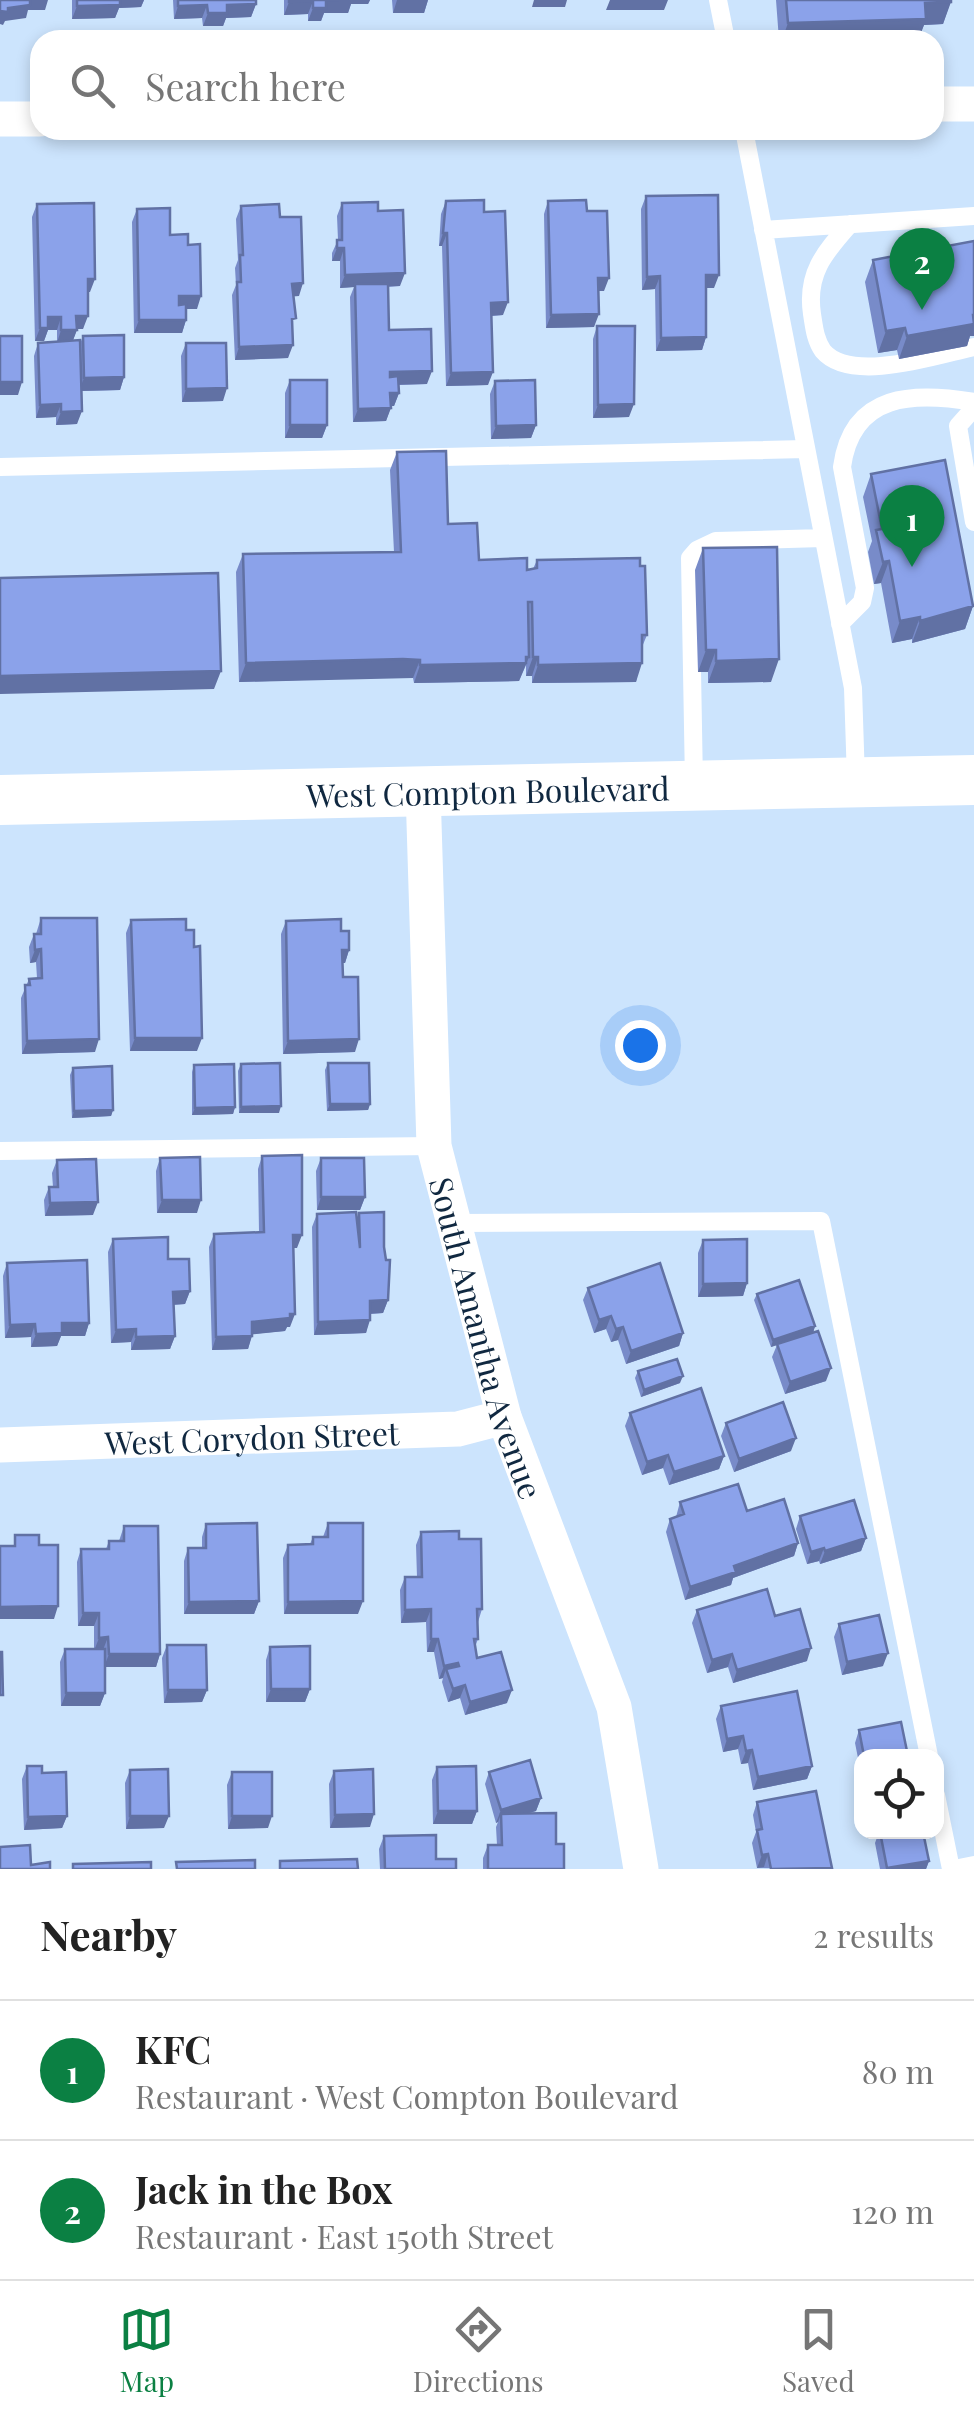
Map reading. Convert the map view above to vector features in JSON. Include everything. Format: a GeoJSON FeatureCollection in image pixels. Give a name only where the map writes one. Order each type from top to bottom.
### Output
{"type":"FeatureCollection","features":[{"type":"Feature","properties":{"kind":"main road","name":"West Compton Boulevard"},"geometry":{"type":"LineString","coordinates":[[0,800],[974,780]]}},
{"type":"Feature","properties":{"kind":"street"},"geometry":{"type":"LineString","coordinates":[[944,104],[974,104]]}},
{"type":"Feature","properties":{"kind":"street"},"geometry":{"type":"LineString","coordinates":[[0,119],[30,118]]}},
{"type":"Feature","properties":{"kind":"street","name":"South Amantha Avenue"},"geometry":{"type":"LineString","coordinates":[[423,790],[434,1146],[504,1417],[614,1707],[642,1869]]}},
{"type":"Feature","properties":{"kind":"street","name":"West Corydon Street"},"geometry":{"type":"LineString","coordinates":[[0,1445],[458,1429],[504,1417]]}},
{"type":"Feature","properties":{"kind":"lane"},"geometry":{"type":"LineString","coordinates":[[718,0],[724,30]]}},
{"type":"Feature","properties":{"kind":"lane"},"geometry":{"type":"LineString","coordinates":[[746,140],[853,688],[856,781]]}},
{"type":"Feature","properties":{"kind":"lane"},"geometry":{"type":"LineString","coordinates":[[763,230],[974,216]]}},
{"type":"Feature","properties":{"kind":"lane"},"geometry":{"type":"LineString","coordinates":[[850,224],[823,254],[812,278],[811,307],[816,335],[825,353],[846,364],[876,367],[974,347]]}},
{"type":"Feature","properties":{"kind":"lane"},"geometry":{"type":"LineString","coordinates":[[840,624],[862,602],[864,588],[842,467],[845,447],[853,432],[881,405],[937,396],[974,405],[958,426],[974,522]]}},
{"type":"Feature","properties":{"kind":"lane"},"geometry":{"type":"LineString","coordinates":[[0,467],[806,449]]}},
{"type":"Feature","properties":{"kind":"lane"},"geometry":{"type":"LineString","coordinates":[[694,784],[690,558],[696,550],[716,540],[824,538]]}},
{"type":"Feature","properties":{"kind":"lane"},"geometry":{"type":"LineString","coordinates":[[0,1151],[434,1146]]}},
{"type":"Feature","properties":{"kind":"lane"},"geometry":{"type":"LineString","coordinates":[[454,1223],[821,1221],[928,1749]]}},
{"type":"Feature","properties":{"kind":"lane"},"geometry":{"type":"LineString","coordinates":[[944,1829],[953,1869],[974,1865]]}},
{"type":"Feature","properties":{"kind":"building"},"geometry":{"type":"Polygon","coordinates":[[[0,0],[30,0],[30,5],[0,11],[0,0]]]}},
{"type":"Feature","properties":{"kind":"building"},"geometry":{"type":"Polygon","coordinates":[[[77,0],[120,0],[120,5],[77,6],[77,0]]]}},
{"type":"Feature","properties":{"kind":"building"},"geometry":{"type":"Polygon","coordinates":[[[178,0],[256,0],[256,4],[227,5],[227,13],[208,13],[207,5],[178,6],[178,0]]]}},
{"type":"Feature","properties":{"kind":"building"},"geometry":{"type":"Polygon","coordinates":[[[289,0],[326,0],[326,8],[313,8],[313,1],[289,0]]]}},
{"type":"Feature","properties":{"kind":"building"},"geometry":{"type":"Polygon","coordinates":[[[786,0],[951,2],[925,3],[926,19],[788,23],[786,0]]]}},
{"type":"Feature","properties":{"kind":"building"},"geometry":{"type":"Polygon","coordinates":[[[718,195],[719,275],[706,275],[706,337],[661,338],[660,276],[647,277],[646,196],[718,195]]]}},
{"type":"Feature","properties":{"kind":"building"},"geometry":{"type":"Polygon","coordinates":[[[484,200],[484,212],[505,211],[508,302],[491,303],[493,372],[451,373],[447,233],[443,233],[446,201],[484,200]]]}},
{"type":"Feature","properties":{"kind":"building"},"geometry":{"type":"Polygon","coordinates":[[[586,200],[587,211],[607,211],[609,278],[598,278],[599,314],[551,315],[548,201],[586,200]]]}},
{"type":"Feature","properties":{"kind":"building"},"geometry":{"type":"Polygon","coordinates":[[[378,202],[378,211],[403,210],[405,273],[345,275],[344,248],[337,248],[337,240],[342,240],[342,203],[378,202]]]}},
{"type":"Feature","properties":{"kind":"building"},"geometry":{"type":"Polygon","coordinates":[[[94,203],[95,279],[88,279],[88,316],[76,316],[77,330],[61,330],[61,317],[48,317],[48,328],[40,328],[37,204],[94,203]]]}},
{"type":"Feature","properties":{"kind":"building"},"geometry":{"type":"Polygon","coordinates":[[[279,204],[280,217],[301,217],[303,283],[292,284],[296,318],[292,319],[293,345],[239,347],[241,206],[279,204]]]}},
{"type":"Feature","properties":{"kind":"building"},"geometry":{"type":"Polygon","coordinates":[[[170,208],[170,235],[188,234],[188,245],[200,244],[201,296],[179,296],[179,305],[186,304],[186,320],[139,320],[137,209],[170,208]]]}},
{"type":"Feature","properties":{"kind":"building"},"geometry":{"type":"Polygon","coordinates":[[[974,241],[974,324],[907,336],[905,328],[886,331],[873,260],[974,241]]]}},
{"type":"Feature","properties":{"kind":"building"},"geometry":{"type":"Polygon","coordinates":[[[355,284],[388,284],[389,330],[431,329],[432,371],[390,372],[390,377],[398,376],[399,393],[390,393],[391,408],[358,409],[355,284]]]}},
{"type":"Feature","properties":{"kind":"building"},"geometry":{"type":"Polygon","coordinates":[[[597,326],[635,326],[634,404],[598,405],[597,326]]]}},
{"type":"Feature","properties":{"kind":"building"},"geometry":{"type":"Polygon","coordinates":[[[124,335],[124,377],[84,378],[83,336],[124,335]]]}},
{"type":"Feature","properties":{"kind":"building"},"geometry":{"type":"Polygon","coordinates":[[[0,336],[22,336],[22,382],[0,382],[0,336]]]}},
{"type":"Feature","properties":{"kind":"building"},"geometry":{"type":"Polygon","coordinates":[[[80,340],[82,411],[61,412],[61,404],[40,405],[38,343],[80,340]]]}},
{"type":"Feature","properties":{"kind":"building"},"geometry":{"type":"Polygon","coordinates":[[[186,343],[226,343],[227,388],[186,389],[186,343]]]}},
{"type":"Feature","properties":{"kind":"building"},"geometry":{"type":"Polygon","coordinates":[[[290,380],[327,380],[327,425],[290,425],[290,380]]]}},
{"type":"Feature","properties":{"kind":"building"},"geometry":{"type":"Polygon","coordinates":[[[535,380],[536,425],[496,426],[495,381],[535,380]]]}},
{"type":"Feature","properties":{"kind":"building"},"geometry":{"type":"Polygon","coordinates":[[[446,451],[448,524],[477,523],[479,560],[527,558],[527,570],[537,568],[537,560],[640,558],[640,566],[645,566],[647,635],[642,635],[642,663],[538,665],[538,657],[533,657],[532,602],[528,602],[526,663],[420,665],[420,660],[403,659],[246,663],[243,554],[401,552],[397,452],[446,451]]]}},
{"type":"Feature","properties":{"kind":"building"},"geometry":{"type":"Polygon","coordinates":[[[945,460],[973,606],[920,621],[920,617],[900,621],[889,561],[883,562],[876,530],[882,529],[871,474],[945,460]]]}},
{"type":"Feature","properties":{"kind":"building"},"geometry":{"type":"Polygon","coordinates":[[[777,547],[779,659],[716,661],[716,650],[706,650],[703,548],[777,547]]]}},
{"type":"Feature","properties":{"kind":"building"},"geometry":{"type":"Polygon","coordinates":[[[218,573],[221,671],[0,676],[0,578],[218,573]]]}},
{"type":"Feature","properties":{"kind":"building"},"geometry":{"type":"Polygon","coordinates":[[[41,918],[97,918],[99,1039],[27,1041],[25,985],[30,985],[29,979],[42,978],[41,949],[35,950],[34,934],[41,934],[41,918]]]}},
{"type":"Feature","properties":{"kind":"building"},"geometry":{"type":"Polygon","coordinates":[[[186,919],[186,930],[194,930],[194,947],[200,946],[202,1038],[135,1038],[131,920],[186,919]]]}},
{"type":"Feature","properties":{"kind":"building"},"geometry":{"type":"Polygon","coordinates":[[[341,919],[341,931],[349,931],[349,950],[342,950],[343,977],[358,977],[359,1039],[288,1041],[286,921],[341,919]]]}},
{"type":"Feature","properties":{"kind":"building"},"geometry":{"type":"Polygon","coordinates":[[[280,1063],[281,1106],[241,1107],[241,1064],[280,1063]]]}},
{"type":"Feature","properties":{"kind":"building"},"geometry":{"type":"Polygon","coordinates":[[[328,1063],[369,1063],[370,1104],[330,1104],[328,1063]]]}},
{"type":"Feature","properties":{"kind":"building"},"geometry":{"type":"Polygon","coordinates":[[[234,1064],[235,1107],[195,1108],[194,1065],[234,1064]]]}},
{"type":"Feature","properties":{"kind":"building"},"geometry":{"type":"Polygon","coordinates":[[[112,1066],[113,1110],[74,1111],[73,1068],[112,1066]]]}},
{"type":"Feature","properties":{"kind":"building"},"geometry":{"type":"Polygon","coordinates":[[[302,1155],[302,1235],[293,1235],[295,1314],[290,1314],[290,1318],[252,1322],[252,1336],[216,1337],[214,1234],[264,1232],[262,1156],[302,1155]]]}},
{"type":"Feature","properties":{"kind":"building"},"geometry":{"type":"Polygon","coordinates":[[[200,1157],[201,1200],[162,1200],[160,1158],[200,1157]]]}},
{"type":"Feature","properties":{"kind":"building"},"geometry":{"type":"Polygon","coordinates":[[[321,1158],[364,1158],[365,1197],[321,1197],[321,1158]]]}},
{"type":"Feature","properties":{"kind":"building"},"geometry":{"type":"Polygon","coordinates":[[[96,1159],[98,1202],[50,1203],[49,1187],[58,1187],[57,1160],[96,1159]]]}},
{"type":"Feature","properties":{"kind":"building"},"geometry":{"type":"Polygon","coordinates":[[[356,1212],[360,1248],[359,1213],[384,1212],[384,1247],[386,1260],[390,1260],[388,1300],[370,1301],[370,1320],[318,1322],[317,1214],[356,1212]]]}},
{"type":"Feature","properties":{"kind":"building"},"geometry":{"type":"Polygon","coordinates":[[[168,1237],[168,1259],[189,1259],[190,1291],[173,1292],[175,1336],[136,1337],[136,1329],[116,1330],[113,1239],[168,1237]]]}},
{"type":"Feature","properties":{"kind":"building"},"geometry":{"type":"Polygon","coordinates":[[[747,1239],[747,1283],[703,1284],[703,1240],[747,1239]]]}},
{"type":"Feature","properties":{"kind":"building"},"geometry":{"type":"Polygon","coordinates":[[[87,1260],[89,1323],[62,1323],[62,1333],[36,1334],[35,1324],[10,1325],[7,1263],[87,1260]]]}},
{"type":"Feature","properties":{"kind":"building"},"geometry":{"type":"Polygon","coordinates":[[[660,1263],[683,1333],[631,1351],[623,1327],[616,1329],[611,1316],[599,1320],[588,1288],[660,1263]]]}},
{"type":"Feature","properties":{"kind":"building"},"geometry":{"type":"Polygon","coordinates":[[[799,1280],[815,1326],[773,1340],[757,1294],[799,1280]]]}},
{"type":"Feature","properties":{"kind":"building"},"geometry":{"type":"Polygon","coordinates":[[[818,1331],[831,1368],[790,1382],[777,1344],[818,1331]]]}},
{"type":"Feature","properties":{"kind":"building"},"geometry":{"type":"Polygon","coordinates":[[[677,1359],[683,1376],[644,1390],[638,1371],[677,1359]]]}},
{"type":"Feature","properties":{"kind":"building"},"geometry":{"type":"Polygon","coordinates":[[[701,1388],[724,1456],[674,1472],[668,1455],[647,1462],[630,1413],[701,1388]]]}},
{"type":"Feature","properties":{"kind":"building"},"geometry":{"type":"Polygon","coordinates":[[[783,1402],[796,1438],[739,1459],[726,1423],[783,1402]]]}},
{"type":"Feature","properties":{"kind":"building"},"geometry":{"type":"Polygon","coordinates":[[[738,1484],[747,1511],[784,1499],[798,1543],[734,1566],[736,1572],[690,1587],[670,1519],[684,1514],[680,1502],[738,1484]]]}},
{"type":"Feature","properties":{"kind":"building"},"geometry":{"type":"Polygon","coordinates":[[[854,1500],[866,1538],[811,1552],[800,1516],[854,1500]]]}},
{"type":"Feature","properties":{"kind":"building"},"geometry":{"type":"Polygon","coordinates":[[[257,1523],[259,1601],[189,1602],[188,1548],[206,1548],[206,1524],[257,1523]]]}},
{"type":"Feature","properties":{"kind":"building"},"geometry":{"type":"Polygon","coordinates":[[[328,1523],[363,1523],[363,1601],[288,1602],[288,1545],[313,1544],[313,1537],[328,1537],[328,1523]]]}},
{"type":"Feature","properties":{"kind":"building"},"geometry":{"type":"Polygon","coordinates":[[[124,1526],[158,1526],[160,1654],[109,1654],[108,1637],[99,1638],[99,1613],[83,1613],[81,1549],[109,1549],[109,1541],[124,1541],[124,1526]]]}},
{"type":"Feature","properties":{"kind":"building"},"geometry":{"type":"Polygon","coordinates":[[[459,1531],[459,1539],[481,1539],[482,1609],[477,1609],[478,1639],[474,1639],[477,1658],[501,1652],[512,1690],[470,1702],[465,1685],[453,1689],[446,1669],[459,1666],[458,1663],[444,1666],[438,1639],[431,1639],[431,1609],[405,1610],[405,1577],[422,1577],[421,1532],[459,1531]]]}},
{"type":"Feature","properties":{"kind":"building"},"geometry":{"type":"Polygon","coordinates":[[[15,1535],[39,1535],[39,1545],[58,1545],[58,1606],[0,1607],[0,1546],[15,1546],[15,1535]]]}},
{"type":"Feature","properties":{"kind":"building"},"geometry":{"type":"Polygon","coordinates":[[[767,1589],[775,1616],[800,1609],[811,1648],[737,1670],[732,1654],[712,1660],[697,1610],[767,1589]]]}},
{"type":"Feature","properties":{"kind":"building"},"geometry":{"type":"Polygon","coordinates":[[[879,1615],[888,1653],[847,1662],[839,1624],[879,1615]]]}},
{"type":"Feature","properties":{"kind":"building"},"geometry":{"type":"Polygon","coordinates":[[[167,1645],[206,1645],[207,1690],[168,1690],[167,1645]]]}},
{"type":"Feature","properties":{"kind":"building"},"geometry":{"type":"Polygon","coordinates":[[[310,1646],[310,1689],[271,1689],[270,1647],[310,1646]]]}},
{"type":"Feature","properties":{"kind":"building"},"geometry":{"type":"Polygon","coordinates":[[[65,1649],[105,1649],[105,1693],[66,1693],[65,1649]]]}},
{"type":"Feature","properties":{"kind":"building"},"geometry":{"type":"Polygon","coordinates":[[[2,1652],[3,1695],[0,1695],[2,1652]]]}},
{"type":"Feature","properties":{"kind":"building"},"geometry":{"type":"Polygon","coordinates":[[[797,1691],[812,1766],[758,1777],[752,1750],[746,1751],[743,1736],[727,1739],[721,1706],[797,1691]]]}},
{"type":"Feature","properties":{"kind":"building"},"geometry":{"type":"Polygon","coordinates":[[[901,1722],[907,1749],[863,1749],[859,1730],[901,1722]]]}},
{"type":"Feature","properties":{"kind":"building"},"geometry":{"type":"Polygon","coordinates":[[[530,1760],[541,1798],[501,1810],[489,1772],[530,1760]]]}},
{"type":"Feature","properties":{"kind":"building"},"geometry":{"type":"Polygon","coordinates":[[[27,1766],[42,1766],[42,1773],[66,1772],[67,1816],[28,1817],[27,1766]]]}},
{"type":"Feature","properties":{"kind":"building"},"geometry":{"type":"Polygon","coordinates":[[[476,1766],[477,1811],[438,1811],[437,1767],[476,1766]]]}},
{"type":"Feature","properties":{"kind":"building"},"geometry":{"type":"Polygon","coordinates":[[[168,1769],[169,1816],[130,1816],[130,1770],[168,1769]]]}},
{"type":"Feature","properties":{"kind":"building"},"geometry":{"type":"Polygon","coordinates":[[[373,1769],[374,1814],[335,1815],[334,1771],[373,1769]]]}},
{"type":"Feature","properties":{"kind":"building"},"geometry":{"type":"Polygon","coordinates":[[[232,1772],[272,1772],[272,1816],[232,1816],[232,1772]]]}},
{"type":"Feature","properties":{"kind":"building"},"geometry":{"type":"Polygon","coordinates":[[[816,1791],[832,1868],[771,1869],[768,1854],[762,1855],[757,1802],[816,1791]]]}},
{"type":"Feature","properties":{"kind":"building"},"geometry":{"type":"Polygon","coordinates":[[[556,1813],[556,1844],[564,1844],[564,1869],[488,1869],[488,1845],[502,1845],[501,1814],[556,1813]]]}},
{"type":"Feature","properties":{"kind":"building"},"geometry":{"type":"Polygon","coordinates":[[[436,1835],[436,1859],[456,1859],[456,1869],[385,1869],[384,1836],[436,1835]]]}},
{"type":"Feature","properties":{"kind":"building"},"geometry":{"type":"Polygon","coordinates":[[[881,1839],[924,1839],[929,1861],[887,1868],[881,1839]]]}},
{"type":"Feature","properties":{"kind":"building"},"geometry":{"type":"Polygon","coordinates":[[[30,1845],[31,1865],[50,1862],[50,1869],[0,1869],[0,1847],[30,1845]]]}},
{"type":"Feature","properties":{"kind":"building"},"geometry":{"type":"Polygon","coordinates":[[[357,1859],[358,1869],[280,1869],[280,1861],[357,1859]]]}},
{"type":"Feature","properties":{"kind":"building"},"geometry":{"type":"Polygon","coordinates":[[[255,1860],[255,1869],[177,1869],[176,1862],[255,1860]]]}},
{"type":"Feature","properties":{"kind":"building"},"geometry":{"type":"Polygon","coordinates":[[[151,1862],[151,1869],[73,1869],[73,1864],[151,1862]]]}},
{"type":"Feature","properties":{"kind":"place","name":"Jack in the Box"},"geometry":{"type":"Point","coordinates":[922,310]}},
{"type":"Feature","properties":{"kind":"place","name":"KFC"},"geometry":{"type":"Point","coordinates":[912,567]}}]}
